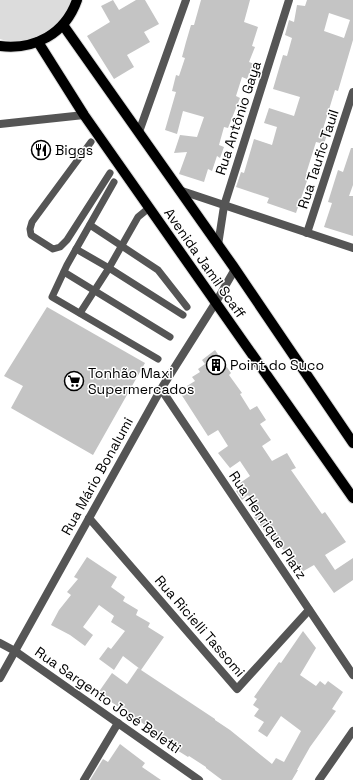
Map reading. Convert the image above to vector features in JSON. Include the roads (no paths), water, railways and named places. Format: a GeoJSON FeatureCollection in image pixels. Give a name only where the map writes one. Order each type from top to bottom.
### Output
{"type":"FeatureCollection","features":[{"type":"Feature","properties":{"kind":"main road"},"geometry":{"type":"LineString","coordinates":[[0,46],[15,48],[38,42],[51,35],[63,25],[74,9],[77,0]]}},
{"type":"Feature","properties":{"kind":"main road","name":"Avenida Jamil Scaff"},"geometry":{"type":"LineString","coordinates":[[63,25],[139,132],[353,442]]}},
{"type":"Feature","properties":{"kind":"main road","name":"Avenida Jamil Scaff"},"geometry":{"type":"LineString","coordinates":[[38,42],[84,115],[353,498]]}},
{"type":"Feature","properties":{"kind":"street"},"geometry":{"type":"LineString","coordinates":[[139,132],[186,0]]}},
{"type":"Feature","properties":{"kind":"street","name":"Rua Antônio Gaya"},"geometry":{"type":"LineString","coordinates":[[218,246],[224,206],[289,0]]}},
{"type":"Feature","properties":{"kind":"street","name":"Rua Taufic Tauil"},"geometry":{"type":"LineString","coordinates":[[308,233],[353,92]]}},
{"type":"Feature","properties":{"kind":"street"},"geometry":{"type":"LineString","coordinates":[[1,127],[84,115]]}},
{"type":"Feature","properties":{"kind":"street"},"geometry":{"type":"LineString","coordinates":[[179,190],[353,248]]}},
{"type":"Feature","properties":{"kind":"street","name":"Rua Mário Bonalumi"},"geometry":{"type":"LineString","coordinates":[[0,678],[161,388],[216,302],[234,269]]}},
{"type":"Feature","properties":{"kind":"street","name":"Rua Henrique Platz"},"geometry":{"type":"LineString","coordinates":[[161,388],[353,675]]}},
{"type":"Feature","properties":{"kind":"street","name":"Rua Ricielli Tassomi"},"geometry":{"type":"LineString","coordinates":[[89,518],[237,689],[309,610]]}},
{"type":"Feature","properties":{"kind":"street","name":"Rua Sargento José Beletti"},"geometry":{"type":"LineString","coordinates":[[0,643],[15,651],[199,780]]}},
{"type":"Feature","properties":{"kind":"street"},"geometry":{"type":"LineString","coordinates":[[84,780],[118,723]]}},
{"type":"Feature","properties":{"kind":"street"},"geometry":{"type":"LineString","coordinates":[[319,780],[353,732]]}},
{"type":"Feature","properties":{"kind":"lane"},"geometry":{"type":"LineString","coordinates":[[91,142],[32,222],[30,229],[31,235],[53,249],[60,247],[67,240],[110,172]]}},
{"type":"Feature","properties":{"kind":"lane"},"geometry":{"type":"LineString","coordinates":[[114,182],[76,249],[52,297],[158,359]]}},
{"type":"Feature","properties":{"kind":"lane"},"geometry":{"type":"LineString","coordinates":[[80,313],[109,268],[138,217],[150,208]]}},
{"type":"Feature","properties":{"kind":"lane"},"geometry":{"type":"LineString","coordinates":[[90,225],[158,270],[188,307]]}},
{"type":"Feature","properties":{"kind":"lane"},"geometry":{"type":"LineString","coordinates":[[76,249],[183,315]]}},
{"type":"Feature","properties":{"kind":"lane"},"geometry":{"type":"LineString","coordinates":[[64,272],[170,337]]}},
{"type":"Feature","properties":{"kind":"place","name":"Biggs"},"geometry":{"type":"Point","coordinates":[41,150]}},
{"type":"Feature","properties":{"kind":"place","name":"Point do Suco"},"geometry":{"type":"Point","coordinates":[216,365]}},
{"type":"Feature","properties":{"kind":"place","name":"Tonhão Maxi Supermercados"},"geometry":{"type":"Point","coordinates":[74,381]}}]}
